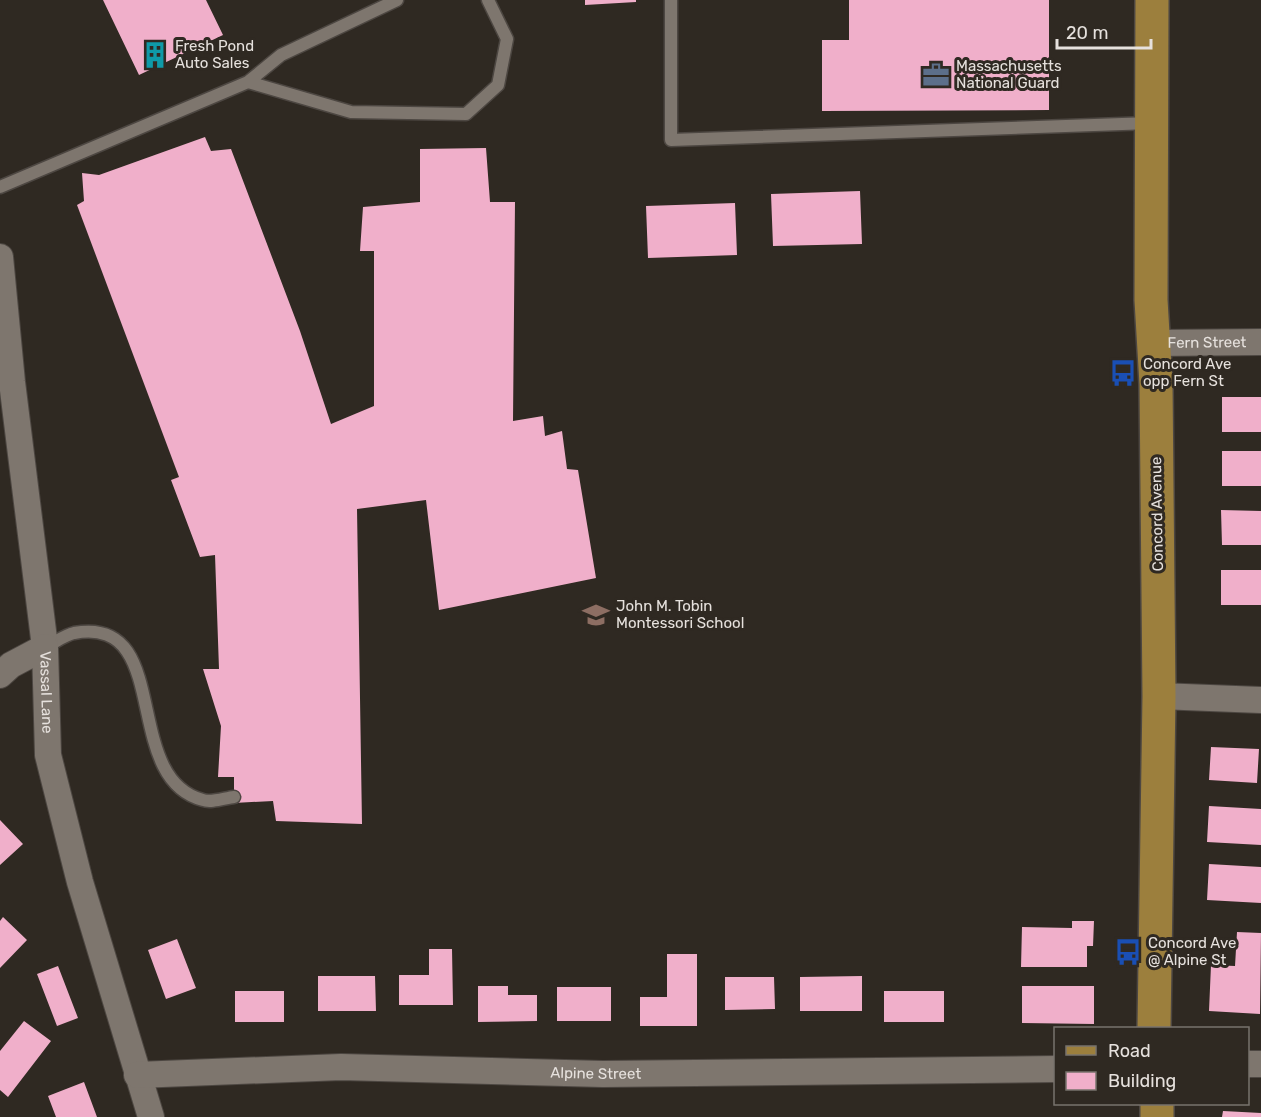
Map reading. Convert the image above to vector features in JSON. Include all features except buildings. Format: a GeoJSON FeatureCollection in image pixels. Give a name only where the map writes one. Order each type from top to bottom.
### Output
{"type":"FeatureCollection","features":[{"type":"Feature","properties":{"kind":"main road","name":"Concord Avenue"},"geometry":{"type":"LineString","coordinates":[[1152,0],[1153,343],[1159,696],[1154,1027]]}},
{"type":"Feature","properties":{"kind":"street","name":"Vassal Lane"},"geometry":{"type":"LineString","coordinates":[[0,257],[13,393],[45,647],[48,755],[80,882],[136,1075],[151,1117]]}},
{"type":"Feature","properties":{"kind":"street","name":"Fern Street"},"geometry":{"type":"LineString","coordinates":[[1153,343],[1261,342]]}},
{"type":"Feature","properties":{"kind":"street"},"geometry":{"type":"LineString","coordinates":[[0,675],[11,665],[45,647]]}},
{"type":"Feature","properties":{"kind":"street"},"geometry":{"type":"LineString","coordinates":[[1159,696],[1261,700]]}},
{"type":"Feature","properties":{"kind":"street","name":"Alpine Street"},"geometry":{"type":"LineString","coordinates":[[136,1075],[341,1067],[603,1074],[1054,1069]]}},
{"type":"Feature","properties":{"kind":"lane"},"geometry":{"type":"LineString","coordinates":[[0,187],[248,82],[281,55],[397,0]]}},
{"type":"Feature","properties":{"kind":"lane"},"geometry":{"type":"LineString","coordinates":[[248,82],[351,112],[466,114],[498,85],[507,39],[488,0]]}},
{"type":"Feature","properties":{"kind":"lane"},"geometry":{"type":"LineString","coordinates":[[671,0],[671,140],[1152,123]]}},
{"type":"Feature","properties":{"kind":"lane"},"geometry":{"type":"LineString","coordinates":[[45,647],[74,633],[102,634],[123,644],[136,666],[156,754],[168,774],[185,791],[204,801],[234,797]]}},
{"type":"Feature","properties":{"kind":"place","name":"Fresh Pond Auto Sales"},"geometry":{"type":"Point","coordinates":[155,55]}},
{"type":"Feature","properties":{"kind":"place","name":"Massachusetts National Guard"},"geometry":{"type":"Point","coordinates":[936,75]}},
{"type":"Feature","properties":{"kind":"place","name":"Concord Ave opp Fern St"},"geometry":{"type":"Point","coordinates":[1123,373]}},
{"type":"Feature","properties":{"kind":"place","name":"John M. Tobin Montessori School"},"geometry":{"type":"Point","coordinates":[596,615]}},
{"type":"Feature","properties":{"kind":"place","name":"Concord Ave @ Alpine St"},"geometry":{"type":"Point","coordinates":[1128,952]}}]}
